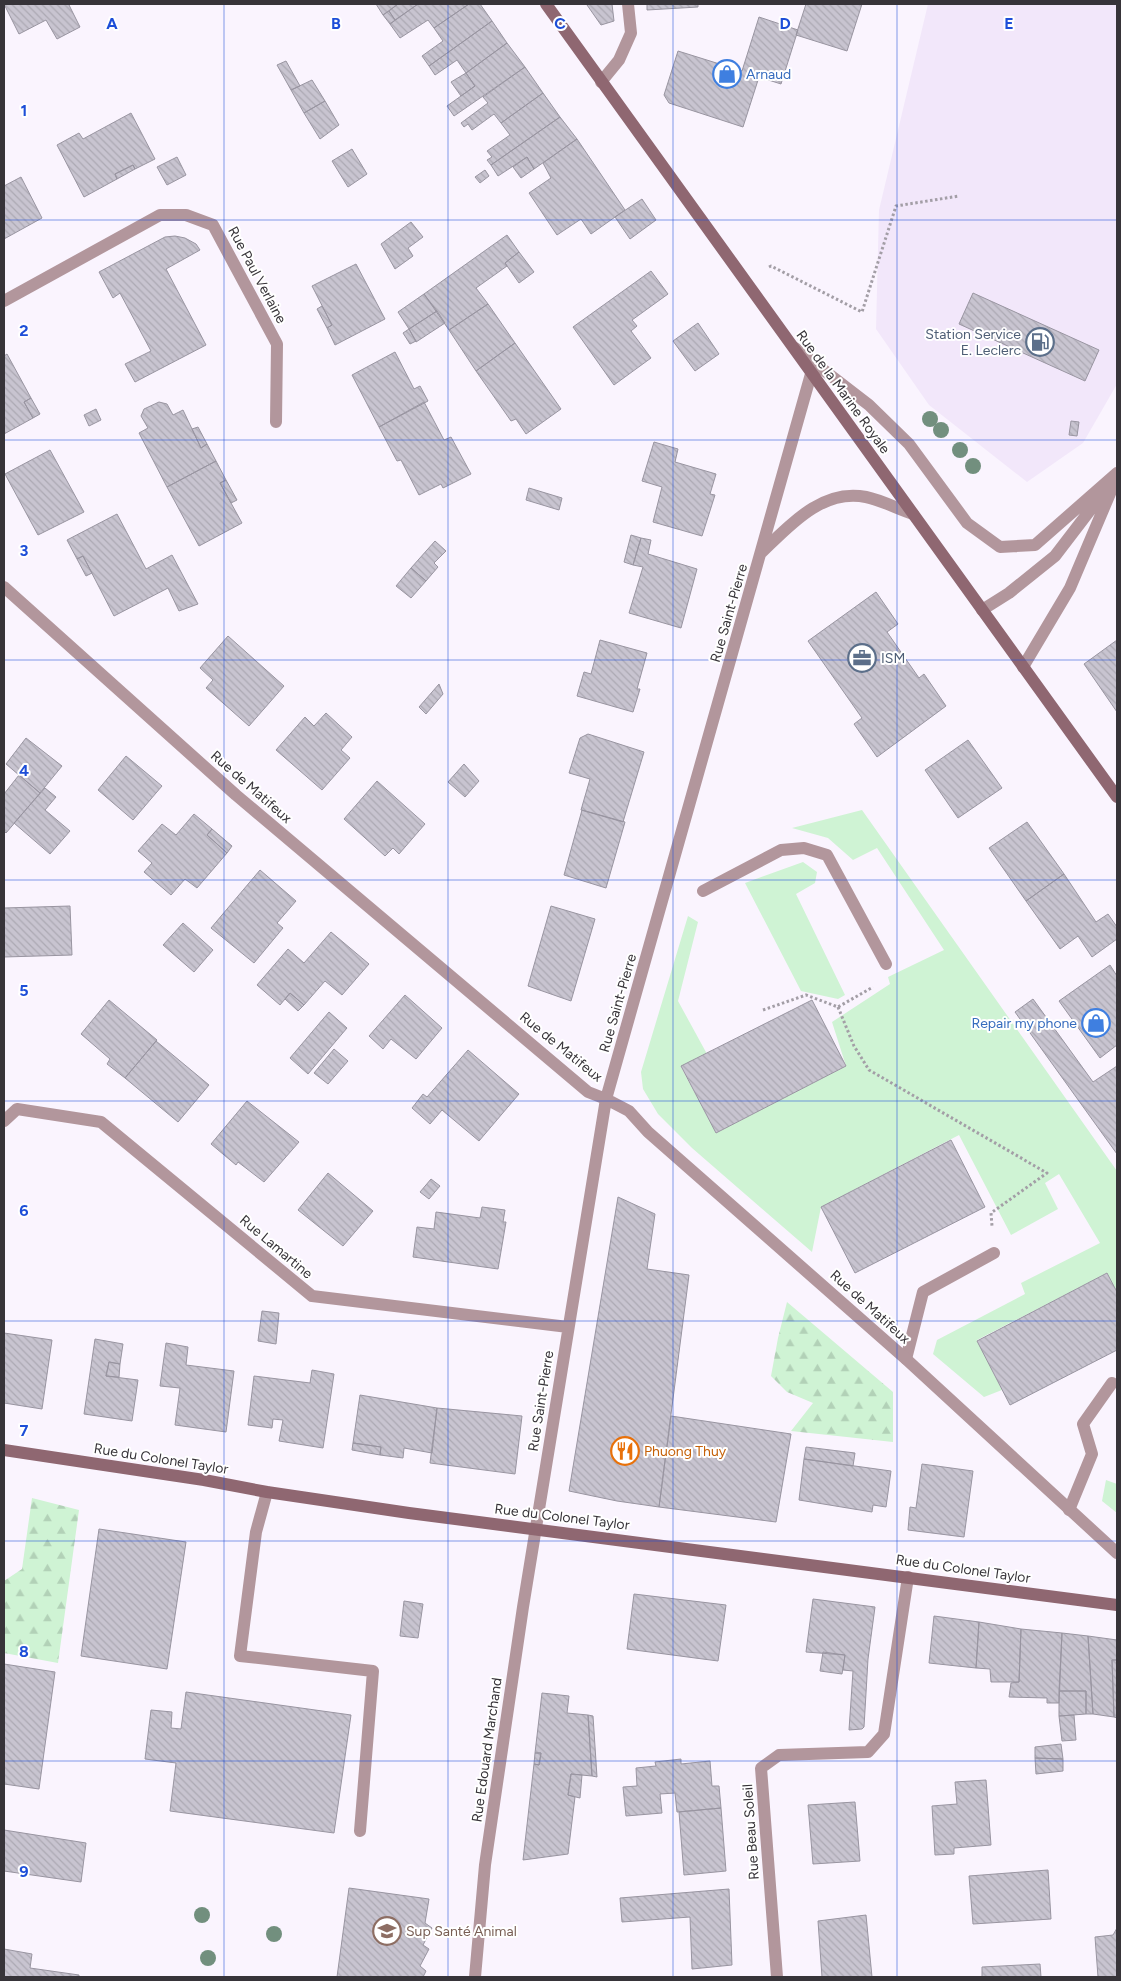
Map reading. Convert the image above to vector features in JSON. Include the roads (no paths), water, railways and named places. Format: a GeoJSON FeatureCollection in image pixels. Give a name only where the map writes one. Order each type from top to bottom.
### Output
{"type":"FeatureCollection","features":[{"type":"Feature","properties":{"kind":"main road","name":"Rue de la Marine Royale"},"geometry":{"type":"LineString","coordinates":[[546,4],[1117,797]]}},
{"type":"Feature","properties":{"kind":"main road","name":"Rue du Colonel Taylor"},"geometry":{"type":"LineString","coordinates":[[4,1450],[409,1513],[1117,1605]]}},
{"type":"Feature","properties":{"kind":"street"},"geometry":{"type":"LineString","coordinates":[[601,82],[619,60],[632,33],[628,4]]}},
{"type":"Feature","properties":{"kind":"street","name":"Rue Paul Verlaine"},"geometry":{"type":"LineString","coordinates":[[4,301],[160,216],[186,216],[214,225],[277,344],[276,422]]}},
{"type":"Feature","properties":{"kind":"street"},"geometry":{"type":"LineString","coordinates":[[790,343],[868,405],[910,444],[967,523],[1000,547],[1035,545],[1117,475]]}},
{"type":"Feature","properties":{"kind":"street","name":"Rue Saint-Pierre"},"geometry":{"type":"LineString","coordinates":[[535,1528],[606,1099],[812,374]]}},
{"type":"Feature","properties":{"kind":"street"},"geometry":{"type":"LineString","coordinates":[[982,610],[1009,593],[1056,556],[1117,475]]}},
{"type":"Feature","properties":{"kind":"street"},"geometry":{"type":"LineString","coordinates":[[1023,668],[1070,588],[1117,475]]}},
{"type":"Feature","properties":{"kind":"street","name":"Rue Saint-Pierre"},"geometry":{"type":"LineString","coordinates":[[761,553],[801,516],[835,497],[865,497],[913,514]]}},
{"type":"Feature","properties":{"kind":"street","name":"Rue de Matifeux"},"geometry":{"type":"LineString","coordinates":[[4,587],[236,795],[588,1092],[629,1110],[648,1132],[906,1359],[1117,1553]]}},
{"type":"Feature","properties":{"kind":"street"},"geometry":{"type":"LineString","coordinates":[[703,891],[781,850],[804,848],[827,855],[886,964]]}},
{"type":"Feature","properties":{"kind":"street","name":"Rue Lamartine"},"geometry":{"type":"LineString","coordinates":[[4,1121],[17,1109],[101,1122],[312,1296],[568,1327]]}},
{"type":"Feature","properties":{"kind":"street"},"geometry":{"type":"LineString","coordinates":[[906,1359],[923,1292],[994,1253]]}},
{"type":"Feature","properties":{"kind":"street"},"geometry":{"type":"LineString","coordinates":[[1069,1510],[1092,1454],[1083,1424],[1112,1383]]}},
{"type":"Feature","properties":{"kind":"street"},"geometry":{"type":"LineString","coordinates":[[267,1492],[256,1532],[240,1656],[373,1671],[360,1831]]}},
{"type":"Feature","properties":{"kind":"street","name":"Rue Edouard Marchand"},"geometry":{"type":"LineString","coordinates":[[475,1977],[485,1865],[535,1528]]}},
{"type":"Feature","properties":{"kind":"street","name":"Rue Beau Soleil"},"geometry":{"type":"LineString","coordinates":[[777,1977],[761,1768],[778,1755],[868,1752],[884,1734],[908,1577]]}},
{"type":"Feature","properties":{"kind":"place","name":"Arnaud"},"geometry":{"type":"Point","coordinates":[727,74]}},
{"type":"Feature","properties":{"kind":"place","name":"Station Service E. Leclerc"},"geometry":{"type":"Point","coordinates":[1040,342]}},
{"type":"Feature","properties":{"kind":"place","name":"ISM"},"geometry":{"type":"Point","coordinates":[862,658]}},
{"type":"Feature","properties":{"kind":"place","name":"Repair my phone"},"geometry":{"type":"Point","coordinates":[1096,1023]}},
{"type":"Feature","properties":{"kind":"place","name":"Phuong Thuy"},"geometry":{"type":"Point","coordinates":[625,1451]}},
{"type":"Feature","properties":{"kind":"place","name":"Sup Santé Animal"},"geometry":{"type":"Point","coordinates":[387,1931]}}]}
